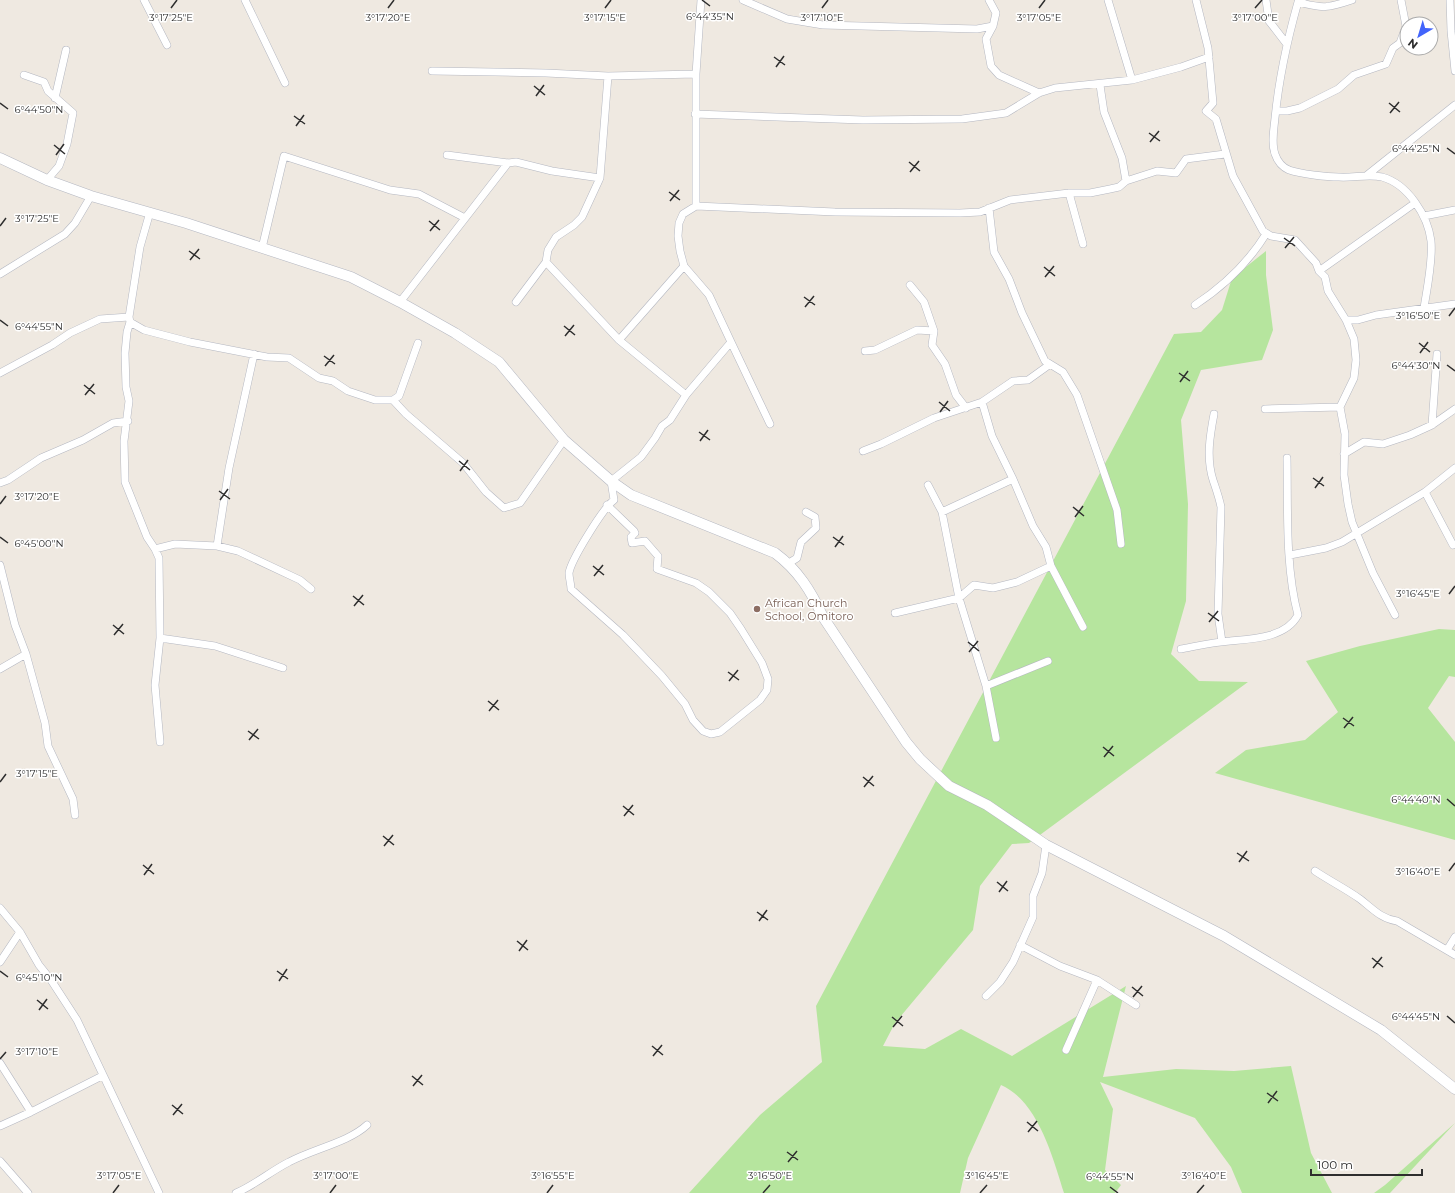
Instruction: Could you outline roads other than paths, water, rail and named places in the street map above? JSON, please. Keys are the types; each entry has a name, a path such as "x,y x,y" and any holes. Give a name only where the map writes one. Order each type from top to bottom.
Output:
{"main road":[{"path":"0,158 47,180 91,196 150,212 351,277 400,302 455,333 499,362 564,440 611,481 631,495 775,553 789,563 814,596 822,617 906,742 920,759 949,786 987,805 1046,845 1224,936 1381,1030 1455,1089"}],"street":[{"path":"144,0 167,45"},
{"path":"244,0 285,83"},
{"path":"696,206 695,114 701,0"},
{"path":"743,0 787,19 823,24 977,29 993,26"},
{"path":"989,0 996,13 993,26 986,39 991,66 999,75 1027,87 1038,94"},
{"path":"1108,0 1132,80"},
{"path":"1196,0 1209,57 1214,103 1206,111 1216,119 1225,154 1233,176 1259,226 1266,234 1295,240 1316,263 1319,271 1325,277 1328,291 1346,320 1353,336 1356,348 1354,378 1340,407 1345,434 1344,454 1348,504 1357,533 1373,573 1395,615"},
{"path":"1266,0 1269,21 1286,43"},
{"path":"1352,0 1329,7 1318,8 1300,1 1286,43 1278,87 1273,140 1274,154 1279,163 1288,170 1340,177 1382,177 1394,183 1409,194 1424,216 1431,242 1424,308"},
{"path":"1276,111 1287,112 1300,108 1338,89 1354,76 1386,64 1393,48 1400,43 1406,26 1401,0"},
{"path":"1450,0 1453,17 1455,71"},
{"path":"55,98 66,50"},
{"path":"695,114 864,120 962,119 1006,113 1038,94 1063,87 1100,85 1132,80 1181,67 1209,57"},
{"path":"432,71 546,73 608,76 696,74"},
{"path":"24,75 44,82 48,91 74,113 67,144 59,166 47,180"},
{"path":"516,302 546,262 548,250 556,237 574,225 582,217 600,178 608,76"},
{"path":"1100,85 1104,112 1122,158 1126,181"},
{"path":"1026,101 1027,87"},
{"path":"1366,176 1455,105"},
{"path":"770,424 709,295 684,266 678,236 678,223 683,214 696,206 919,214 980,212 1010,200 1069,193 1090,193 1115,188 1122,185 1126,181 1157,171 1176,173 1186,159 1225,154"},
{"path":"447,155 508,163 516,162 552,171 600,178"},
{"path":"262,248 284,156 390,190 419,194 466,218"},
{"path":"400,302 508,163"},
{"path":"1069,193 1083,244"},
{"path":"0,274 65,234 75,223 91,196"},
{"path":"1319,271 1415,203"},
{"path":"989,208 994,252 1009,279 1022,313 1045,361 1063,372 1077,395 1117,510 1121,544"},
{"path":"1424,216 1455,210"},
{"path":"150,212 140,247 127,332 125,352 126,387 129,401 128,421 124,441 125,482 147,537 159,558 160,638 155,685 160,742"},
{"path":"1195,305 1230,279 1257,249 1266,234"},
{"path":"546,262 619,340 686,395"},
{"path":"619,340 684,266"},
{"path":"910,285 924,302 934,330 932,345 945,364 956,395 966,408"},
{"path":"1346,320 1358,320 1376,315 1455,304"},
{"path":"0,373 52,345 70,333 100,318 130,320 144,330 190,342 254,354 289,358 319,378 333,381 348,391 374,400 394,400 399,396 418,343"},
{"path":"1353,336 1358,320"},
{"path":"127,332 144,330"},
{"path":"865,351 876,350 916,330 934,330"},
{"path":"607,505 634,531 635,533 631,538 632,543 645,541 658,556 657,569 696,583 709,592 730,613 762,663 768,679 767,690 760,700 748,712 720,732 711,734 703,731 693,720 685,704 662,676 623,635 571,589 569,573 598,518 607,505 614,500 611,481 641,457 662,426 670,420 686,395 732,342"},
{"path":"217,546 229,468 254,354"},
{"path":"1432,425 1436,354"},
{"path":"863,451 881,444 934,418 982,402 1013,381 1028,380 1050,365"},
{"path":"394,400 406,414 463,463 486,492 504,508 520,503 564,440"},
{"path":"982,402 992,436 1013,479 1033,526 1046,547 1051,566 1083,627"},
{"path":"1265,410 1340,407"},
{"path":"1344,454 1364,442 1383,444 1410,435 1432,425 1455,409"},
{"path":"1214,414 1210,434 1209,456 1213,479 1219,493 1221,507 1218,614 1222,642"},
{"path":"0,483 8,480 40,458 83,440 113,423 128,421"},
{"path":"1181,649 1222,642 1257,639 1289,625 1296,620 1298,615 1293,596 1290,556 1287,458"},
{"path":"1290,556 1326,548 1342,542 1425,492 1455,468"},
{"path":"942,512 1013,479"},
{"path":"928,485 942,512 959,598 986,686 996,738"},
{"path":"1425,492 1453,545"},
{"path":"789,563 797,558 801,542 816,528 815,517 806,512"},
{"path":"155,549 175,544 217,546 247,553 267,566 300,580 311,589"},
{"path":"0,565 1,576 15,626 26,654 45,723 48,746 73,799 75,815"},
{"path":"895,613 959,598 974,585 993,588 1017,582 1051,566"},
{"path":"160,638 215,646 283,668"},
{"path":"0,669 26,654"},
{"path":"986,686 1048,661"},
{"path":"986,996 1000,982 1013,962 1033,917 1032,896 1042,873 1046,845"},
{"path":"1315,872 1361,900 1370,908 1391,920 1397,921 1455,955"},
{"path":"0,908 20,932 39,965 51,980 77,1020 102,1076 159,1193"},
{"path":"0,962 20,932"},
{"path":"1447,950 1455,937"},
{"path":"1020,945 1060,966 1097,980 1136,1005"},
{"path":"1066,1050 1097,980"},
{"path":"0,1062 31,1112"},
{"path":"0,1126 102,1076"},
{"path":"236,1193 290,1161 358,1134 367,1125"},
{"path":"0,1161 28,1193"}],"place":[{"name":"African Church School, Omitoro","path":"757,609"}]}
